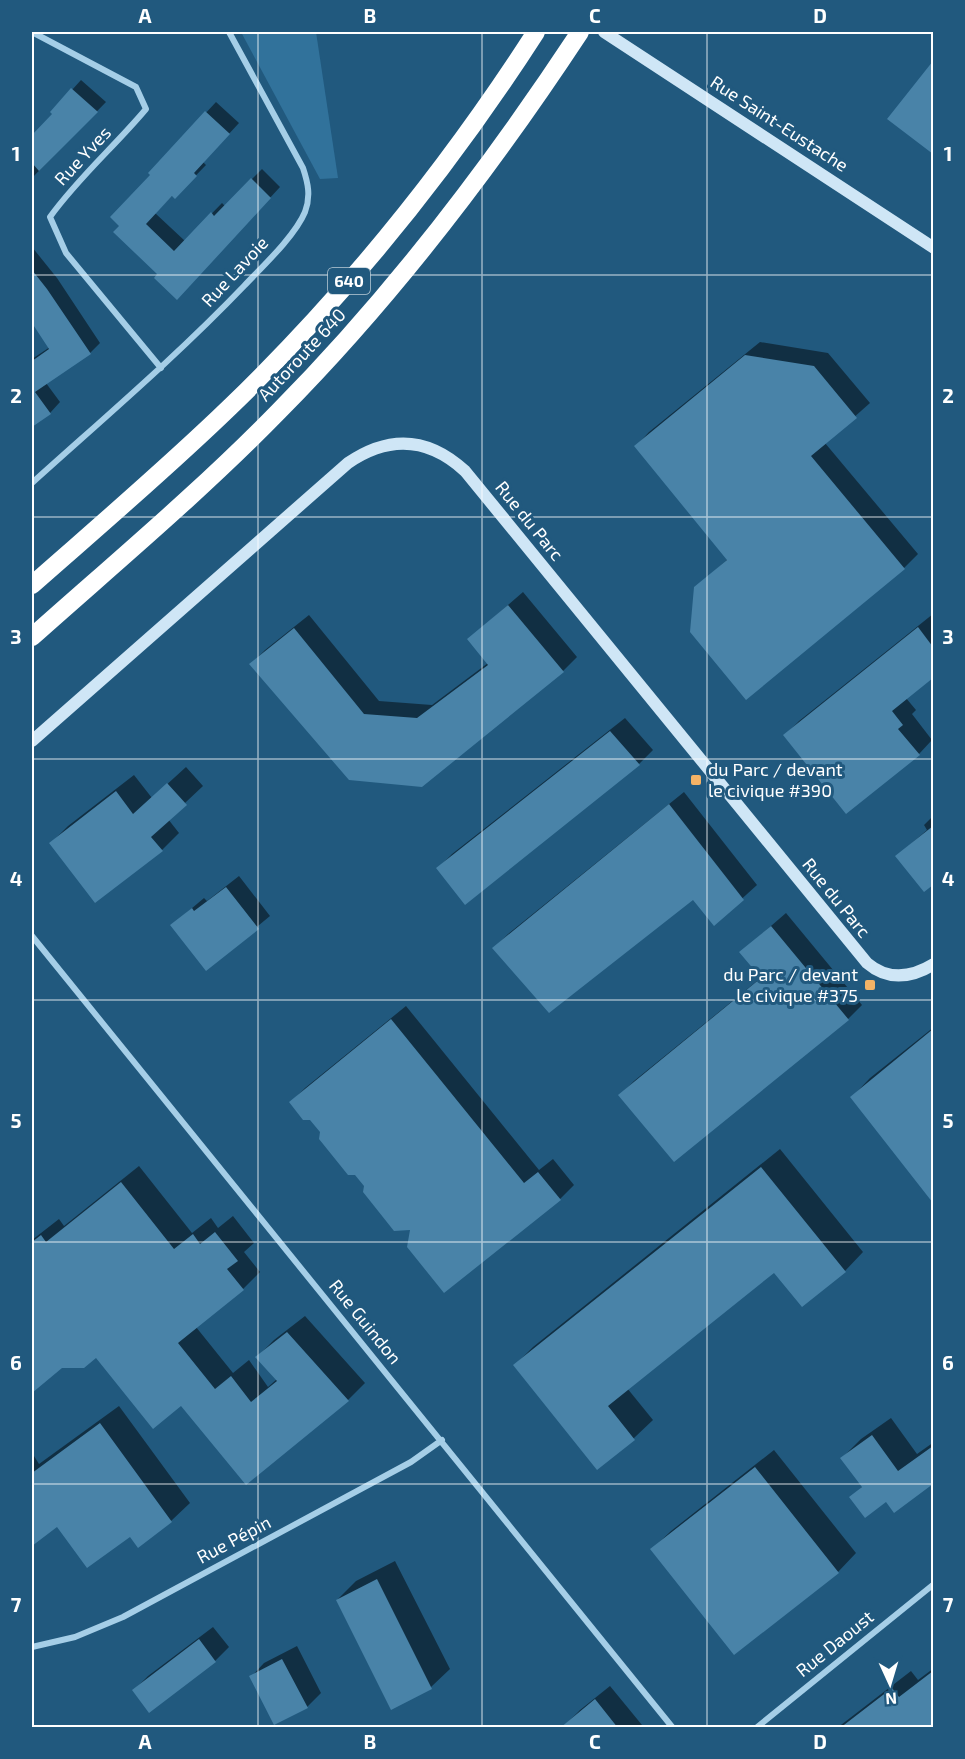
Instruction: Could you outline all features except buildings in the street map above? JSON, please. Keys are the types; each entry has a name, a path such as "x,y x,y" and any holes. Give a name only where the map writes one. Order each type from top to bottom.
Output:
{"highway":[{"name":"Autoroute 640","path":"32,585 194,441 267,370 323,309 380,244 438,170 535,32"},
{"name":"Autoroute 640","path":"32,637 220,469 281,410 344,342 456,208 513,131 580,32"}],"street":[{"name":"Rue Yves","path":"32,32 136,87 146,109 86,176 66,194 50,217 66,253 161,368"},
{"name":"Rue Lavoie","path":"32,483 209,322 256,274 298,224 308,202 309,192 303,168 229,32"},
{"name":"Rue Saint-Eustache","path":"604,32 933,248"},
{"name":"Rue du Parc","path":"32,741 348,463 361,454 383,446 410,443 423,446 444,454 465,471 867,963 880,973 900,976 920,972 933,964"},
{"name":"Rue Guindon","path":"32,936 674,1728"},
{"name":"Rue Pépin","path":"32,1647 75,1637 123,1617 411,1462 442,1440"},
{"name":"Rue Daoust","path":"756,1728 933,1584"}],"shaded area":[{"path":"241,32 316,32 338,178 320,179"}],"place":[{"name":"du Parc / devant le civique #390","path":"696,780"},
{"name":"du Parc / devant le civique #375","path":"870,985"}]}
